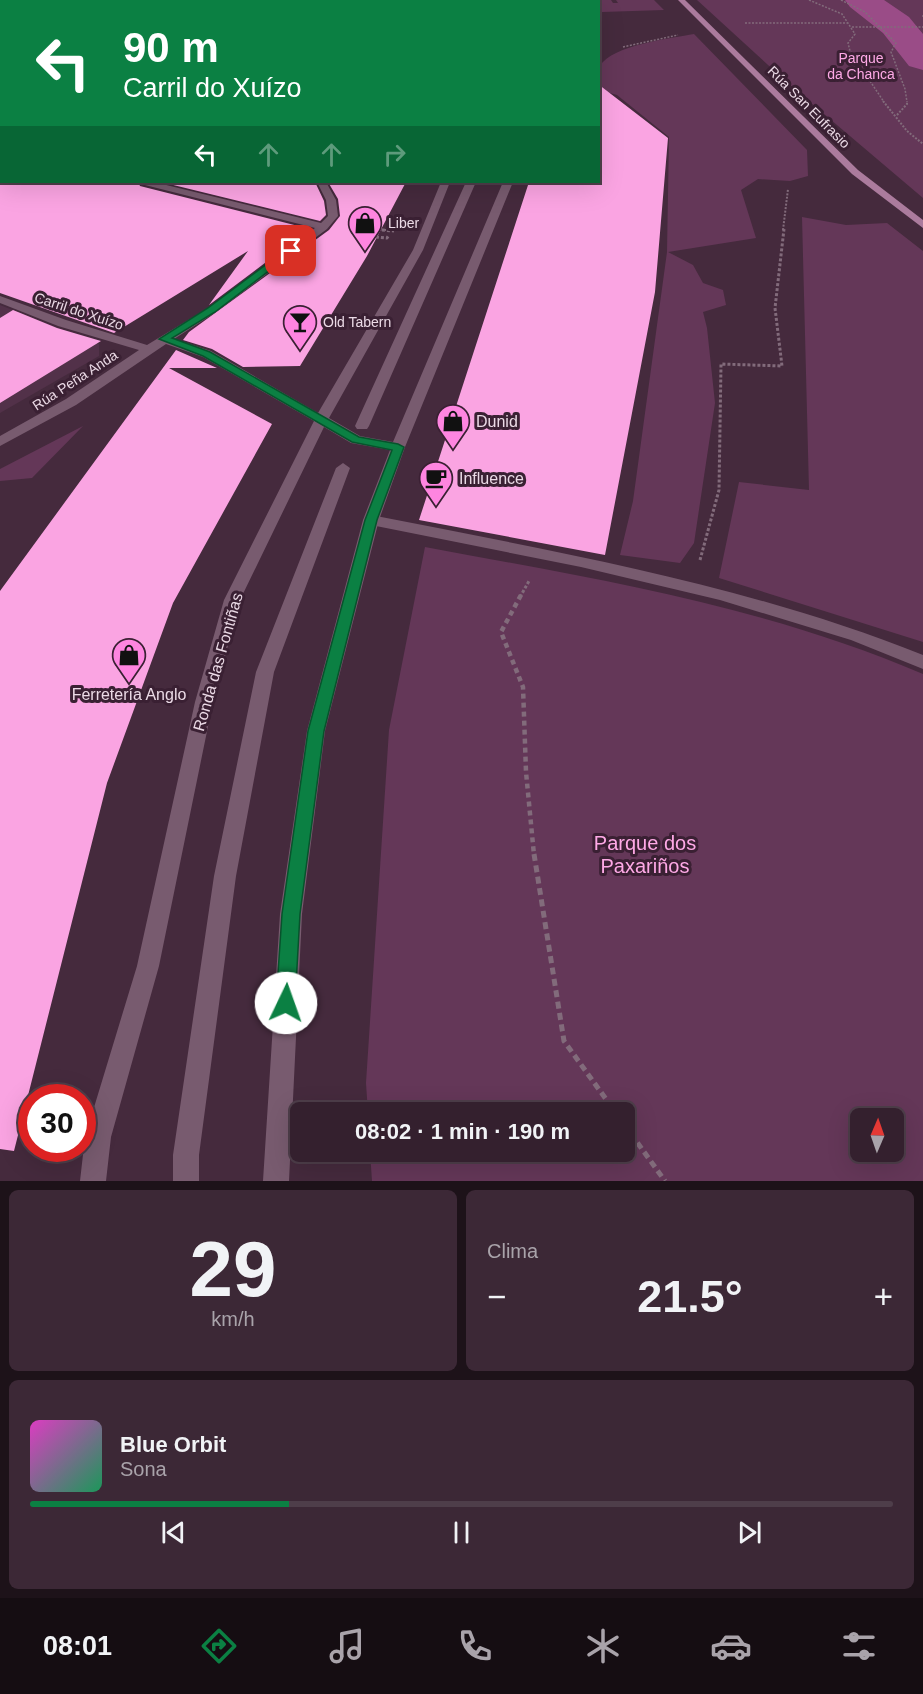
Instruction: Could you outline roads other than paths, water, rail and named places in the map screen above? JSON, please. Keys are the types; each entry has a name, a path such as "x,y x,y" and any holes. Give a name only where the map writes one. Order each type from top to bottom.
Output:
{"main road":[{"name":"Rúa San Eufrasio","path":"681,0 855,172 923,225"}],"street":[{"path":"148,183 323,226 333,216 331,200 322,183"},
{"name":"Ronda das Fontiñas","path":"93,1181 98,1137 148,966 204,702 232,600 321,420 418,250 447,183"},
{"path":"362,426 471,183"},
{"path":"276,1181 291,914 316,731 371,520 398,447 508,183"},
{"name":"Rúa Peña Anda","path":"0,442 71,402 164,339 212,310 323,226"},
{"name":"Carril do Xuízo","path":"0,299 62,323 149,349"},
{"path":"164,339 207,354 356,440 398,447"},
{"path":"186,1181 186,1155 225,876 265,672 343,468"},
{"path":"371,520 694,584 882,644 923,662"}],"waterway":[{"path":"862,0 896,25 923,58"}],"place":[{"name":"Liber","path":"365,252"},
{"name":"Old Tabern","path":"300,351"},
{"name":"Dunid","path":"453,450"},
{"name":"Influence","path":"436,507"},
{"name":"Ferretería Anglo","path":"129,684"}],"park label":[{"name":"Parque da Chanca","path":"861,66"},
{"name":"Parque dos Paxariños","path":"645,854"}]}
